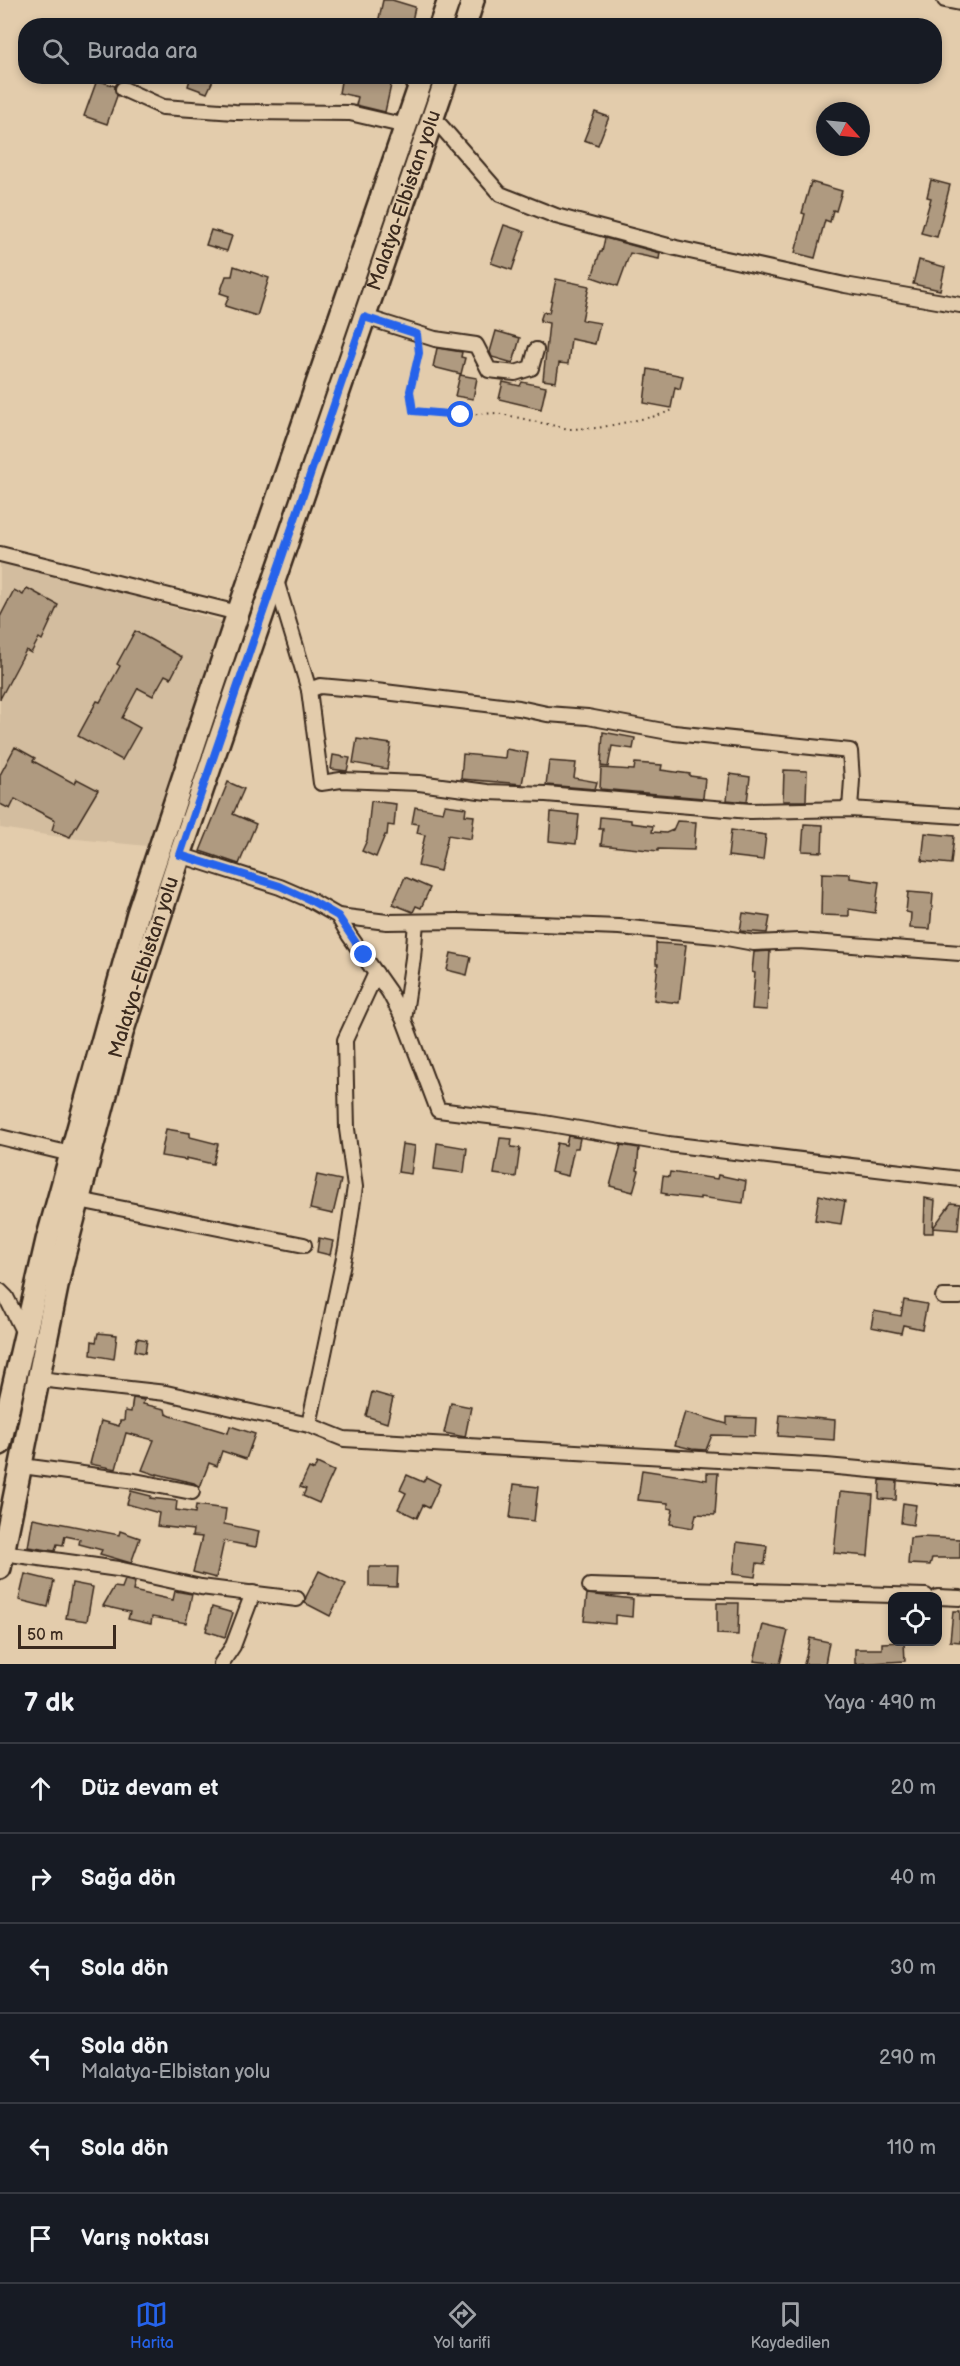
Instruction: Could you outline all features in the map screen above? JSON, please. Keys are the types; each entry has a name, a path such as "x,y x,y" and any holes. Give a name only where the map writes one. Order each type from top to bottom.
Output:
{"main road":[{"path":"443,18 449,0"},
{"path":"467,18 473,0"},
{"name":"Malatya-Elbistan yolu","path":"0,1444 47,1240 138,913 238,613 420,84"},
{"name":"Malatya-Elbistan yolu","path":"2,1561 61,1267 122,1033 180,855 444,84"}],"street":[{"path":"123,89 163,107 235,112 350,113 406,126"},
{"path":"433,117 500,194 556,216 687,251 845,285 960,305"},
{"path":"364,317 435,339 477,345 489,370 515,374 531,368 536,350"},
{"path":"0,554 238,613"},
{"path":"276,577 309,690 321,783 341,780 419,783 487,792 546,794 750,811 850,809 960,816"},
{"path":"309,690 320,686 376,691 519,708 547,714 588,717 674,733 850,751 852,780 850,809"},
{"path":"180,855 280,886 338,916 387,922 568,924 682,933 754,943 799,941 960,953"},
{"path":"338,916 404,1020 438,1110 538,1122 668,1144 960,1179"},
{"path":"404,1020 416,922"},
{"path":"309,1425 346,1248 355,1187 347,1129 345,1040 376,973"},
{"path":"0,1137 71,1154"},
{"path":"79,1200 304,1245"},
{"path":"0,1291 25,1335"},
{"path":"942,1297 960,1297"},
{"path":"39,1379 166,1393 309,1425 344,1439 826,1466 960,1478"},
{"path":"22,1466 135,1481 192,1492"},
{"path":"2,1561 118,1569 201,1587 297,1599"},
{"path":"590,1586 888,1595"},
{"path":"221,1664 233,1646 253,1593"},
{"path":"942,1597 960,1598"}],"path":[{"path":"417,334 419,353 410,391 413,411 461,415 497,413 569,429 598,428 656,416 673,410"}],"shaded area":[{"path":"0,562 44,571 221,621 226,633 147,846 0,828"}],"building":[{"path":"383,0 392,0 415,7 413,18 379,18"},
{"path":"96,84 115,86 117,96 107,124 84,116"},
{"path":"189,84 211,84 207,93 188,86"},
{"path":"341,84 391,84 385,112 356,105 358,97 339,93"},
{"path":"595,112 609,117 598,145 584,140"},
{"path":"931,180 950,185 937,237 921,233 931,198 927,197"},
{"path":"811,182 842,191 830,222 825,220 815,258 795,253 805,214 802,213"},
{"path":"504,225 525,232 512,270 491,263"},
{"path":"211,230 232,236 227,251 206,245"},
{"path":"605,238 660,253 659,259 630,253 618,286 592,277"},
{"path":"919,260 945,267 940,290 913,284"},
{"path":"234,266 269,278 257,316 225,306 229,296 220,293 226,276 232,276"},
{"path":"556,279 589,286 582,320 600,323 595,344 571,339 568,364 559,363 556,382 543,380 549,323 540,321 543,312 549,313"},
{"path":"496,331 520,338 513,363 492,357 490,352"},
{"path":"437,348 462,352 461,357 465,358 461,374 433,367"},
{"path":"648,369 683,376 680,389 675,387 671,408 644,403"},
{"path":"460,375 477,378 473,399 455,396"},
{"path":"503,382 520,386 522,382 546,387 541,409 499,399"},
{"path":"27,588 58,605 42,640 39,638 31,653 26,650 0,699 0,617 14,590 23,595"},
{"path":"135,631 182,657 171,678 165,675 153,696 138,688 122,718 140,728 122,760 78,736 120,666 117,664"},
{"path":"603,732 635,738 633,749 612,746 608,767 601,766"},
{"path":"357,739 391,744 387,769 353,763"},
{"path":"15,747 35,758 33,761 75,784 77,779 98,790 70,837 52,830 55,820 15,799 10,809 0,804 0,775"},
{"path":"506,749 528,753 522,784 461,779 463,754 505,758"},
{"path":"333,755 350,758 347,771 331,769"},
{"path":"549,761 576,763 574,778 597,782 595,789 546,785"},
{"path":"635,763 662,765 661,770 705,778 703,798 600,789 601,768 634,770"},
{"path":"784,770 807,771 806,801 783,801"},
{"path":"730,774 750,777 747,802 727,800"},
{"path":"228,782 244,789 233,814 256,824 239,864 200,851"},
{"path":"371,801 396,804 394,826 388,825 387,835 376,857 362,851 367,840"},
{"path":"445,805 466,808 465,815 474,816 471,839 448,835 440,871 418,866 425,835 417,833 419,824 412,823 415,807 443,812"},
{"path":"551,812 579,815 576,844 549,841"},
{"path":"600,817 631,820 631,823 653,826 652,832 666,833 673,830 677,821 696,822 694,850 658,849 658,851 601,845 603,829 599,829"},
{"path":"804,824 823,825 822,852 802,851"},
{"path":"731,830 766,835 763,860 728,856"},
{"path":"925,833 954,836 951,864 922,861"},
{"path":"822,873 850,874 850,878 879,882 875,913 849,909 849,916 821,915"},
{"path":"405,877 430,888 421,908 416,906 413,912 393,904"},
{"path":"908,892 933,894 930,929 910,928 911,913 906,912"},
{"path":"743,913 770,917 767,933 740,931"},
{"path":"656,943 686,945 679,1003 654,1000 658,964 656,964"},
{"path":"770,951 767,1010 752,1009 754,952"},
{"path":"451,953 471,957 467,975 447,970"},
{"path":"166,1129 190,1133 190,1137 218,1144 213,1164 186,1158 186,1160 161,1156"},
{"path":"568,1136 580,1138 578,1148 574,1148 568,1176 551,1172 557,1143 566,1145"},
{"path":"500,1138 512,1139 511,1147 520,1148 516,1177 494,1174"},
{"path":"437,1143 467,1148 464,1173 434,1169"},
{"path":"402,1144 415,1146 411,1174 398,1172"},
{"path":"621,1145 639,1148 637,1170 639,1171 633,1192 610,1186"},
{"path":"670,1172 717,1179 718,1175 746,1181 743,1203 661,1193 663,1176 669,1177"},
{"path":"317,1175 341,1180 333,1214 310,1209"},
{"path":"819,1195 845,1201 841,1224 815,1220"},
{"path":"925,1198 935,1200 933,1233 924,1233"},
{"path":"951,1203 960,1204 958,1230 933,1228"},
{"path":"319,1238 333,1241 330,1255 317,1252"},
{"path":"904,1300 927,1304 922,1329 903,1325 901,1333 871,1327 874,1311 901,1316"},
{"path":"98,1333 117,1335 114,1359 91,1355 92,1341 96,1342"},
{"path":"137,1338 147,1340 145,1353 135,1351"},
{"path":"372,1392 393,1398 387,1423 366,1416"},
{"path":"133,1398 144,1400 143,1404 165,1409 166,1414 171,1416 228,1433 230,1426 255,1434 246,1459 222,1451 217,1466 209,1463 200,1487 194,1483 142,1470 154,1440 126,1433 116,1469 90,1464 101,1421 119,1426 120,1421 124,1421 125,1411 131,1412"},
{"path":"451,1403 471,1407 465,1437 444,1433"},
{"path":"685,1412 727,1424 727,1417 756,1418 755,1436 712,1435 706,1450 675,1445"},
{"path":"780,1415 835,1420 834,1440 778,1436"},
{"path":"317,1463 334,1471 319,1503 303,1496 306,1489 300,1487 309,1468 314,1470"},
{"path":"642,1470 707,1480 707,1473 718,1473 715,1515 696,1514 693,1528 670,1524 673,1509 668,1508 668,1503 638,1500"},
{"path":"407,1475 423,1482 426,1477 440,1484 429,1508 423,1505 417,1518 398,1509 406,1493 400,1490"},
{"path":"880,1480 897,1481 896,1500 879,1499"},
{"path":"514,1484 538,1487 534,1521 510,1518"},
{"path":"131,1491 151,1496 150,1498 177,1501 176,1510 195,1513 196,1505 226,1509 224,1524 259,1531 256,1547 224,1541 216,1578 193,1572 202,1537 192,1536 193,1530 157,1526 159,1513 127,1504"},
{"path":"840,1492 873,1495 868,1556 834,1553"},
{"path":"903,1503 916,1505 913,1525 901,1523"},
{"path":"33,1518 119,1535 120,1531 140,1538 131,1563 100,1554 102,1550 79,1544 80,1539 65,1536 63,1545 57,1544 55,1551 28,1547"},
{"path":"910,1538 960,1539 960,1558 932,1558 930,1565 908,1564"},
{"path":"737,1542 767,1546 765,1564 757,1563 755,1577 733,1574"},
{"path":"369,1567 398,1567 397,1587 369,1586"},
{"path":"319,1571 346,1584 330,1616 305,1603"},
{"path":"25,1574 54,1581 48,1607 19,1600"},
{"path":"125,1580 135,1582 133,1591 173,1600 175,1591 192,1594 186,1623 152,1617 151,1624 128,1619 130,1612 103,1606 114,1587 122,1588"},
{"path":"72,1583 93,1587 87,1621 66,1618"},
{"path":"587,1594 633,1599 632,1617 615,1615 615,1624 584,1621"},
{"path":"717,1603 739,1603 738,1635 717,1634"},
{"path":"212,1607 233,1613 225,1637 206,1631"},
{"path":"953,1611 960,1611 960,1642 950,1641"},
{"path":"763,1625 788,1631 780,1664 754,1661"},
{"path":"810,1638 829,1642 825,1664 804,1664"},
{"path":"882,1643 888,1643 888,1646 904,1646 905,1661 855,1664 855,1649 882,1649"}],"route":[{"path":"364,955 348,935 338,916 310,900 280,886 180,855 364,317 417,334 419,353 410,391 413,411 461,415"}]}
